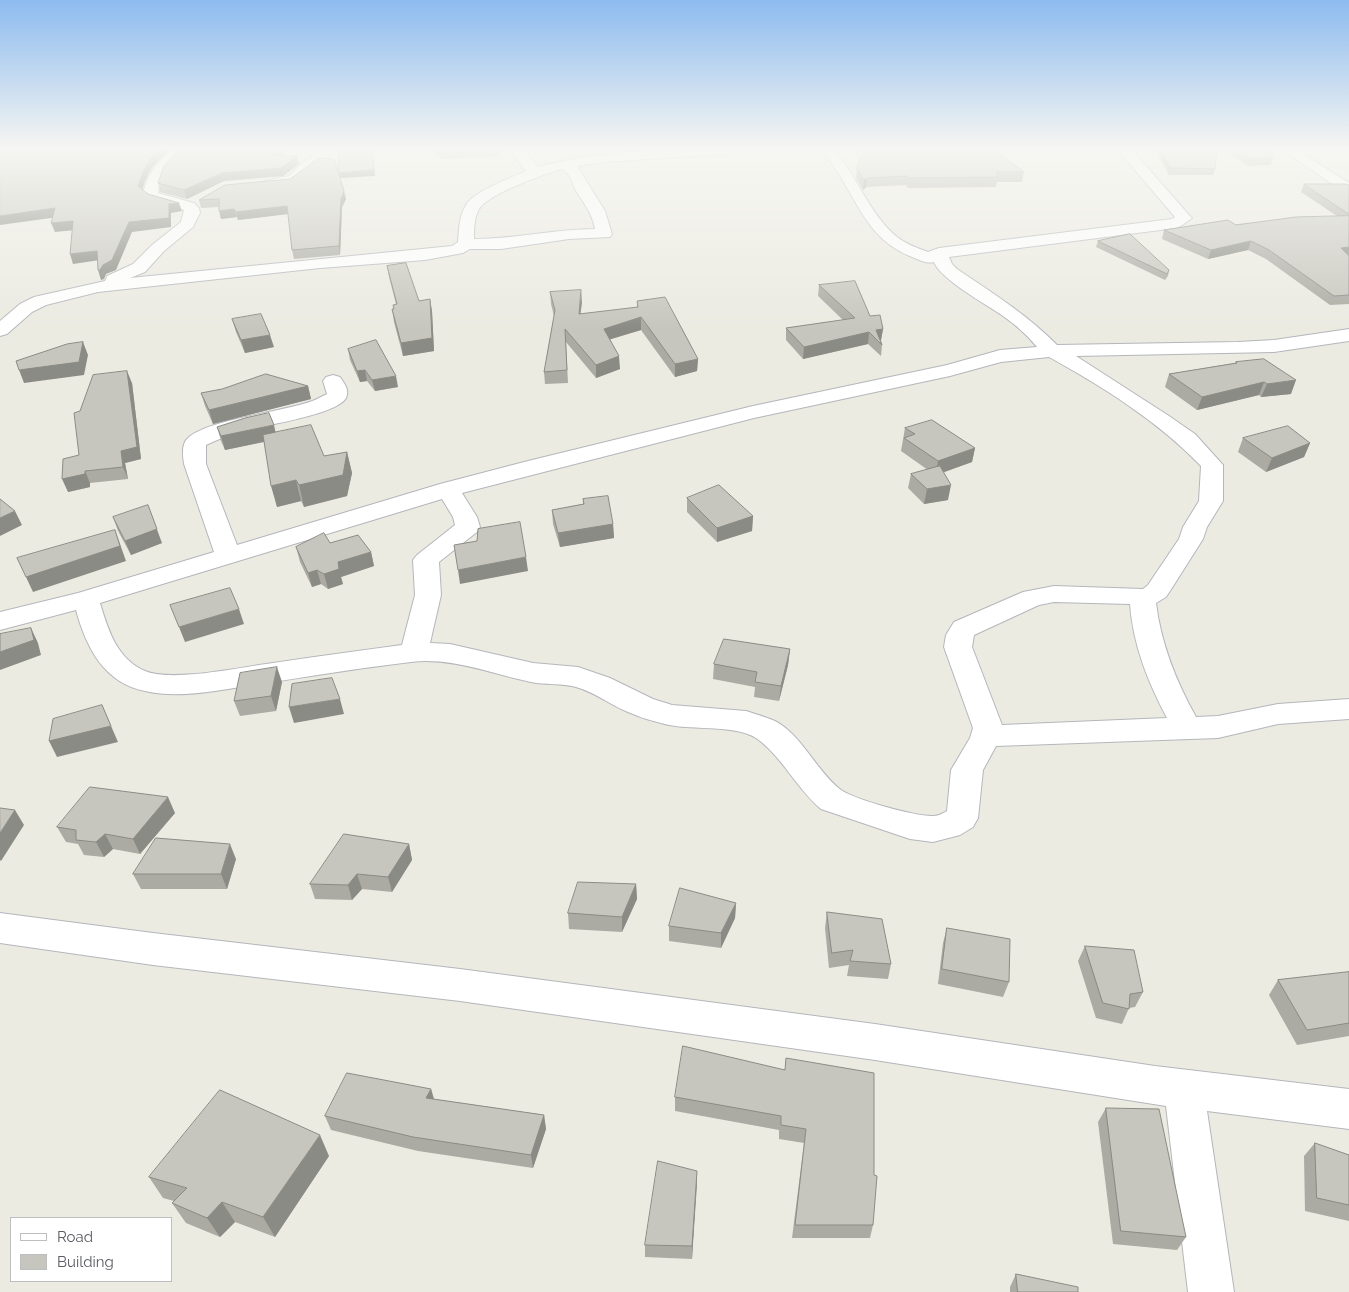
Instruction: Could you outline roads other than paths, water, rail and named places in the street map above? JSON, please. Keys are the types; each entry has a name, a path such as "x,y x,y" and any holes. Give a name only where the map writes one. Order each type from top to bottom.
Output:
{"street":[{"path":"98,287 132,272 144,264 158,248 188,224 192,209"},
{"path":"466,244 467,220 471,209"},
{"path":"0,330 26,308 40,301 98,287 320,263 426,255 457,250 466,244 500,244 569,234 604,234 597,209"},
{"path":"868,209 891,239 911,251 938,259 1176,224 1184,218 1176,209"},
{"path":"86,598 97,638 114,661 134,678 150,683 198,682 414,652 450,653 533,673 578,677 600,685 643,707 672,715 746,722 765,729 781,742 821,791 832,800 910,826 933,829 948,826 962,818 967,771 973,755 988,736 988,728 958,647 960,634 964,628 1032,598 1054,594 1076,593 1150,597 1157,591 1191,539 1195,527 1211,501 1213,476 1212,465 1187,440 1162,420 1083,368 1052,351 1030,328 995,301 958,278 938,259"},
{"path":"0,621 86,598 448,489 753,412 950,370 1000,356 1052,351 1274,346 1349,335"},
{"path":"228,555 195,464 194,450 196,442 220,432 314,408 330,402 337,396 337,389 333,382"},
{"path":"414,652 428,595 426,560 468,527 465,516 448,489"},
{"path":"1142,598 1147,640 1169,694 1187,728"},
{"path":"988,736 1218,727 1278,714 1349,709"},
{"path":"0,928 163,950 460,985 875,1042 1184,1088 1349,1109"},
{"path":"1184,1088 1211,1292"}]}
